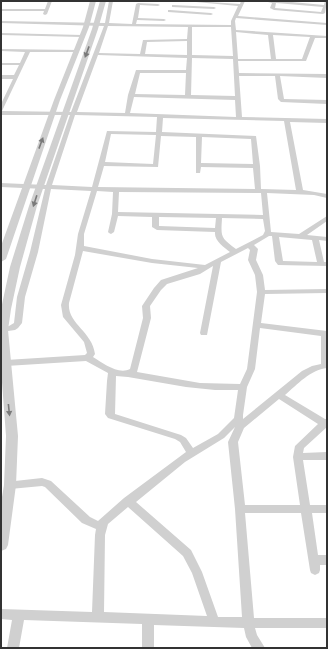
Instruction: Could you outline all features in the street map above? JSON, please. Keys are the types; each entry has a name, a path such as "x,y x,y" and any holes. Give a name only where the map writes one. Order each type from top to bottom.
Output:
{"street":[{"path":"36,35 50,1"},
{"path":"1,259 52,113 77,51 93,1"},
{"path":"1,545 10,485 12,436 3,330 14,267 45,186 103,1"},
{"path":"69,113 96,54 107,24 112,1"},
{"path":"161,26 176,1"},
{"path":"196,1 242,3 233,21 239,118"},
{"path":"266,1 274,1 326,4 323,13 320,13 274,9 272,8 274,1"},
{"path":"205,26 217,2"},
{"path":"134,25 138,4 159,3"},
{"path":"155,10 159,3"},
{"path":"173,6 214,8"},
{"path":"1,10 46,10"},
{"path":"170,11 211,14"},
{"path":"148,20 151,15"},
{"path":"235,17 327,24"},
{"path":"135,19 164,20"},
{"path":"1,22 205,26 327,37"},
{"path":"188,97 190,26"},
{"path":"270,33 274,60"},
{"path":"1,34 82,36"},
{"path":"96,54 304,60 313,36"},
{"path":"142,55 145,41 189,40"},
{"path":"1,50 77,51"},
{"path":"28,51 1,111 327,121"},
{"path":"1,64 22,64"},
{"path":"127,115 138,71 188,72"},
{"path":"236,74 327,76"},
{"path":"277,75 283,101 327,102"},
{"path":"1,77 16,77"},
{"path":"1,91 10,91"},
{"path":"131,95 238,98"},
{"path":"102,164 156,166 160,116"},
{"path":"287,120 300,192"},
{"path":"87,358 91,354 91,346 65,313 64,304 81,248 81,234 102,164 109,132 254,137 261,190 279,261 281,263 324,264 315,238"},
{"path":"198,172 199,135"},
{"path":"198,165 257,166"},
{"path":"1,185 116,190 261,190 314,193 327,196"},
{"path":"3,330 13,328 17,326 18,323 21,297 37,238 45,186"},
{"path":"314,193 327,189"},
{"path":"111,232 115,214 116,190"},
{"path":"115,214 267,217"},
{"path":"156,215 155,227 157,228 217,230"},
{"path":"219,216 217,230 218,236 220,240 235,252"},
{"path":"300,237 327,218"},
{"path":"130,374 136,367 147,318 146,306 164,282 190,274 271,234 327,239"},
{"path":"249,245 254,249 252,260 257,266 260,275 262,292 251,369 243,387 239,422 233,442 240,509 248,623 252,637 259,648"},
{"path":"81,248 152,261 205,267"},
{"path":"204,333 218,261"},
{"path":"262,292 326,294"},
{"path":"98,617 101,527 107,518 192,453 218,438 279,395 305,373 326,365 326,334 257,325"},
{"path":"6,363 87,358 113,372 216,387 243,387"},
{"path":"113,372 111,381 110,414 112,416 178,437 183,440 192,453"},
{"path":"279,395 326,423 300,446 298,457 315,565 327,560"},
{"path":"298,457 327,456"},
{"path":"10,485 42,482 48,484 86,520 101,527"},
{"path":"128,501 187,553 197,572 214,621"},
{"path":"240,509 327,509"},
{"path":"1,614 248,623 327,623"},
{"path":"13,648 19,614"},
{"path":"148,619 148,648"}]}
